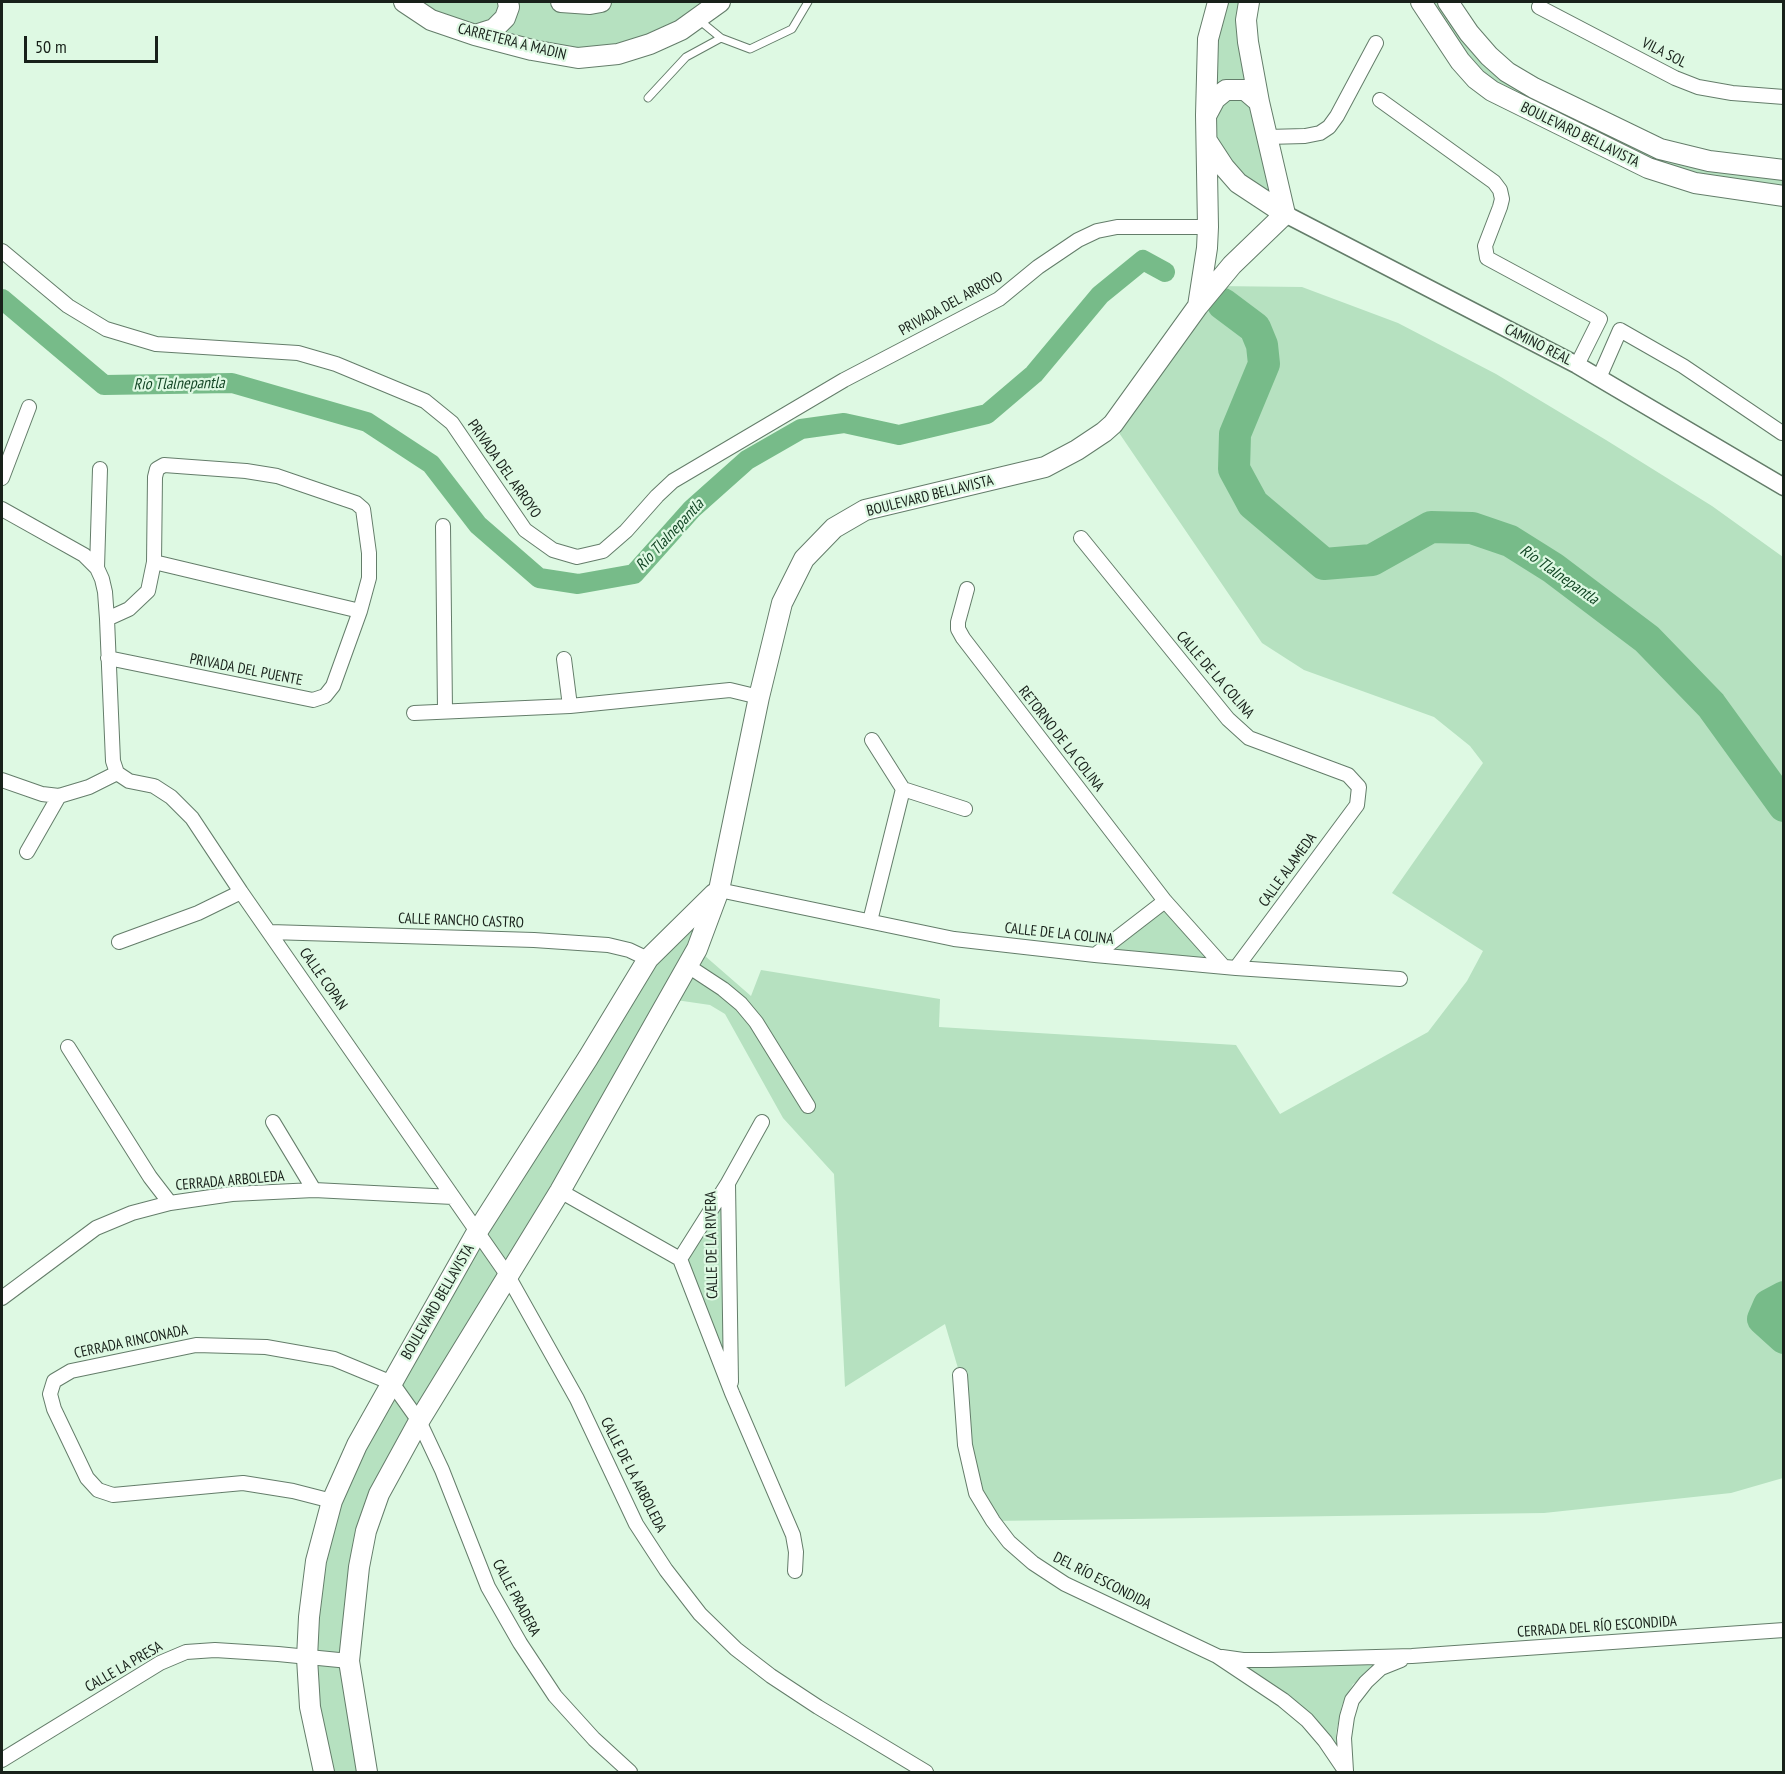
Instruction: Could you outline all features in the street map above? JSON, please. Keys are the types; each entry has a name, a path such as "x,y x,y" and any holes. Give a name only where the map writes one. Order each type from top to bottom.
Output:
{"main road":[{"name":"CARRETERA A MADIN","path":"404,2 431,20 475,35 532,50 578,58 618,54 650,44 681,30 720,2"},
{"path":"475,35 494,29 505,18 509,8 508,2"},
{"path":"561,2 590,4 601,2"},
{"name":"BOULEVARD BELLAVISTA","path":"1200,301 1208,227 1206,115 1208,39 1218,2"},
{"path":"1249,2 1246,21 1248,42 1259,102 1285,214"},
{"name":"BOULEVARD BELLAVISTA","path":"1421,2 1460,62 1476,80 1492,91 1648,168 1695,183 1784,196"},
{"name":"BOULEVARD BELLAVISTA","path":"1448,2 1469,33 1489,56 1508,72 1534,88 1660,149 1709,161 1784,170"},
{"path":"1206,115 1215,99 1226,90 1245,90 1259,102"},
{"path":"1207,140 1238,183 1285,214"},
{"name":"BOULEVARD BELLAVISTA","path":"367,1773 349,1661 358,1567 366,1531 379,1494 419,1421 560,1191 697,949 718,890 759,697 782,603 804,559 834,528 865,510 1045,467 1077,450 1113,424 1200,301 1232,265 1285,214"},
{"name":"BOULEVARD BELLAVISTA","path":"324,1773 310,1707 307,1658 316,1561 332,1501 357,1445 477,1232 582,1068 648,959 718,890"}],"street":[{"name":"VILA SOL","path":"1539,7 1687,83 1731,93 1784,97"},
{"path":"1267,136 1305,136 1320,133 1329,127 1337,117 1376,44"},
{"path":"1380,100 1494,182 1500,190 1502,199 1500,207 1485,246 1487,258 1683,366 1782,434"},
{"name":"CAMINO REAL","path":"1285,214 1577,365 1784,488"},
{"name":"PRIVADA DEL ARROYO","path":"2,251 68,306 106,328 156,344 298,352 336,364 425,400 452,423 525,530 553,550 578,557 603,551 626,531 657,496 673,482 844,380 999,298 1038,267 1078,240 1097,231 1117,227 1208,227"},
{"path":"1577,365 1599,319"},
{"path":"1599,378 1620,330"},
{"path":"2,478 29,407"},
{"name":"PRIVADA DEL PUENTE","path":"108,658 313,700 325,696 333,686 369,579 369,553 363,509 356,503 277,476 246,471 164,465 157,469 154,562"},
{"path":"2,780 42,794 59,796 89,787 117,773 113,761 105,592 97,568 100,469"},
{"path":"2,509 84,555 97,568"},
{"path":"444,526 446,711"},
{"name":"CALLE DE LA COLINA","path":"1081,538 1228,719 1249,738 1348,775 1359,787"},
{"path":"107,619 129,609 148,591 154,562 360,611"},
{"name":"RETORNO DE LA COLINA","path":"967,589 958,622 958,629 963,638 1164,901 1230,968"},
{"path":"564,659 570,706"},
{"path":"414,712 570,706 730,690 759,697"},
{"path":"872,740 903,789 965,809"},
{"name":"CALLE COPAN","path":"117,773 129,781 154,786 171,797 192,818 477,1232"},
{"name":"CALLE ALAMEDA","path":"1230,968 1357,805 1359,787"},
{"path":"870,921 903,789"},
{"path":"27,852 59,796"},
{"name":"CALLE DE LA COLINA","path":"718,890 954,939 1095,956 1230,968 1400,979"},
{"path":"119,942 198,913 241,892"},
{"path":"1095,956 1164,901"},
{"name":"CALLE RANCHO CASTRO","path":"270,932 534,939 608,945 629,950 648,959"},
{"path":"688,966 741,1004 756,1022 808,1106"},
{"path":"68,1047 150,1177 170,1203"},
{"path":"273,1122 314,1190"},
{"path":"728,1183 762,1122"},
{"name":"CALLE DE LA RIVERA","path":"728,1183 680,1259 732,1393 793,1535 796,1552 795,1571"},
{"name":"CALLE DE LA RIVERA","path":"728,1183 732,1393"},
{"name":"CERRADA ARBOLEDA","path":"2,1296 96,1228 132,1213 170,1203 232,1194 314,1190 453,1197"},
{"path":"560,1191 680,1259"},
{"name":"CALLE DE LA ARBOLEDA","path":"477,1232 508,1276 577,1400 636,1524 666,1570 700,1614 736,1649 771,1676 926,1773"},
{"name":"CERRADA RINCONADA","path":"332,1501 293,1491 243,1483 113,1496 98,1490 87,1478 54,1409 50,1394 54,1381 70,1371 196,1345 266,1347 334,1359 392,1383"},
{"name":"DEL RÍO ESCONDIDA","path":"960,1375 965,1445 976,1494 1008,1542 1033,1563 1065,1584 1217,1656"},
{"name":"CALLE PRADERA","path":"392,1383 419,1421 442,1470 488,1587 520,1643 555,1696 594,1739 630,1773"},
{"name":"CERRADA DEL RÍO ESCONDIDA","path":"1217,1656 1243,1660 1412,1656 1784,1630"},
{"name":"CALLE LA PRESA","path":"2,1760 160,1663 186,1652 215,1650 278,1653 349,1661"},
{"path":"1217,1656 1284,1700 1307,1720 1325,1741 1346,1773"},
{"name":"CERRADA DEL RÍO ESCONDIDA","path":"1346,1773 1344,1738 1352,1700 1381,1668 1412,1656"}],"lane":[{"path":"697,18 721,38 750,49 792,29 808,2"},
{"path":"648,98 686,57 721,38"}],"green space":[{"path":"404,2 720,2 618,54 532,50"},
{"path":"1218,2 1249,2 1285,214 1224,167 1206,115"},
{"path":"1421,2 1448,2 1478,46 1637,139 1783,170 1783,196 1695,183 1492,91"},
{"path":"1215,286 1302,287 1398,323 1496,374 1606,440 1712,506 1783,557 1783,1478 1731,1493 1544,1513 993,1521 976,1493 960,1375 945,1324 845,1387 834,1174 783,1118 725,1014 710,1005 669,999 379,1494 353,1620 367,1772 324,1772 310,1707 316,1561 392,1383 648,959 719,890 697,949 751,996 761,970 940,999 939,1027 1236,1045 1280,1114 1428,1032 1467,981 1483,951 1392,893 1483,763 1470,746 1434,717 1304,670 1262,643 1113,424"},
{"path":"1165,901 1224,967 1095,955"},
{"path":"728,1183 732,1393 680,1259"},
{"path":"1395,1659 1353,1684 1342,1705 1336,1733 1337,1755 1325,1746 1280,1700 1210,1661 1229,1664"}],"waterway":[{"name":"Río Tlalnepantla","path":"2,299 104,385 232,383 367,422 431,464 478,525 539,578 578,584 634,574 692,509 747,460 801,429 844,423 899,435 987,414 1034,374 1100,295 1143,260 1165,272"},
{"name":"Río Tlalnepantla","path":"1223,304 1255,328 1262,345 1264,364 1235,434 1234,469 1253,504 1324,564 1372,560 1431,527 1472,528 1510,541 1553,568 1647,639 1711,705 1784,806"},
{"name":"Río Tlalnepantla","path":"1784,1297 1769,1305 1763,1319 1784,1338"}]}
